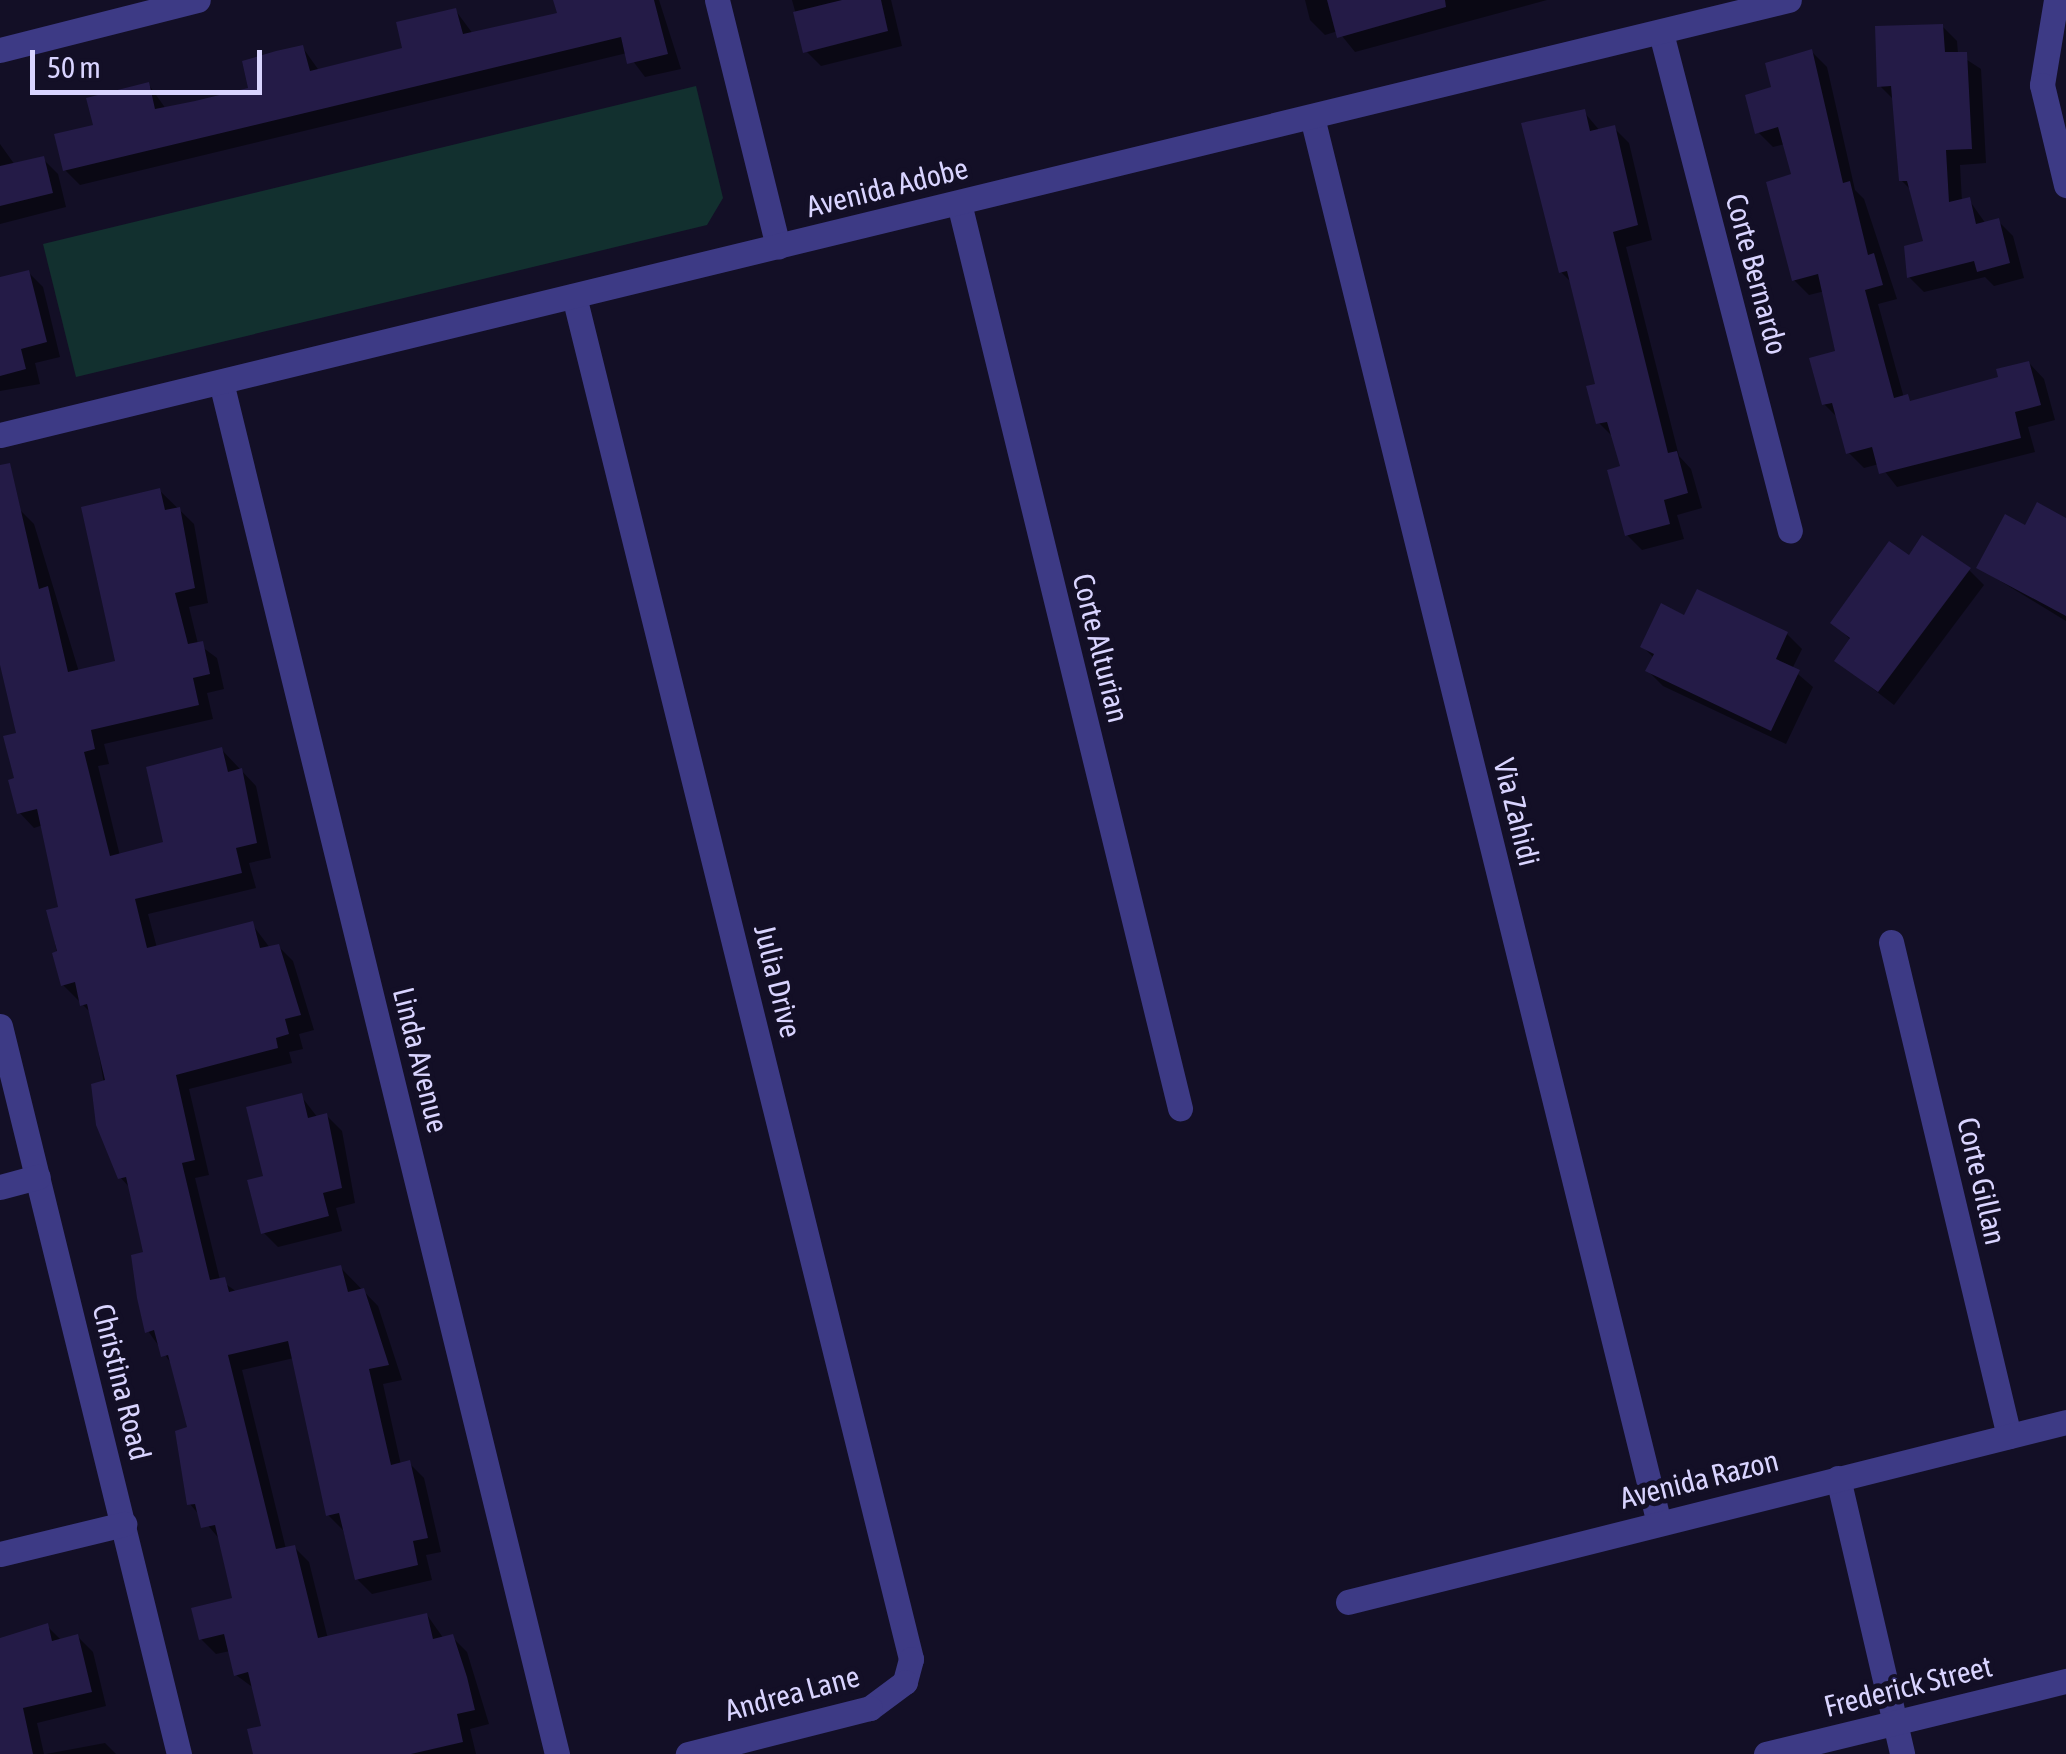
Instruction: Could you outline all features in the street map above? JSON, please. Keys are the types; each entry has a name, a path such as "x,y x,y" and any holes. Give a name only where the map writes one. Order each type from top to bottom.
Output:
{"street":[{"path":"0,50 198,0"},
{"path":"717,0 778,247"},
{"name":"Avenida Adobe","path":"0,435 1789,0"},
{"path":"2056,0 2042,85 2066,185"},
{"name":"Corte Bernardo","path":"1661,32 1790,531"},
{"name":"Via Zahidi","path":"1312,117 1659,1523"},
{"name":"Corte Alturian","path":"959,203 1180,1108"},
{"name":"Julia Drive","path":"574,296 906,1630 905,1682"},
{"name":"Linda Avenue","path":"221,382 558,1754"},
{"name":"Corte Gillan","path":"1891,942 2010,1436"},
{"name":"Christina Road","path":"0,1026 180,1754"},
{"path":"0,1187 38,1177"},
{"name":"Avenida Razon","path":"1348,1602 2066,1422"},
{"path":"1838,1478 1898,1721 1902,1754"},
{"path":"0,1554 124,1524"},
{"name":"Frederick Street","path":"1766,1754 2066,1680"},
{"name":"Andrea Lane","path":"688,1754 870,1708 905,1682"}],"green space":[{"path":"696,86 723,198 707,225 76,377 43,244"}],"building":[{"path":"553,0 654,0 668,54 627,64 621,37 63,171 54,134 93,125 86,98 149,82 155,109 195,101 248,88 242,61 276,51 303,45 310,71 402,48 396,22 456,8 463,34 557,13"},
{"path":"842,0 881,0 888,31 803,53 793,12"},
{"path":"1327,0 1445,0 1446,7 1337,38"},
{"path":"1943,24 1945,52 1967,52 1972,149 1946,150 1949,202 1970,197 1976,224 1999,218 2010,263 1977,272 1974,261 1907,278 1904,246 1923,241 1907,181 1899,181 1891,86 1877,87 1875,26"},
{"path":"1812,49 1843,183 1850,181 1868,255 1874,253 1883,285 1865,290 1894,398 1908,394 1910,401 1998,377 1996,369 2029,361 2041,405 2015,412 2021,438 1879,474 1872,447 1846,454 1832,403 1822,405 1809,358 1835,351 1818,274 1792,281 1766,182 1791,174 1778,127 1755,134 1745,95 1771,87 1765,63"},
{"path":"1585,109 1590,131 1615,125 1638,225 1613,232 1668,453 1677,451 1688,493 1664,500 1670,524 1625,536 1607,470 1620,466 1607,422 1596,424 1586,386 1595,384 1567,271 1559,273 1521,123"},
{"path":"44,156 53,193 0,206 0,166"},
{"path":"29,270 47,342 21,349 26,369 0,376 0,277"},
{"path":"10,463 39,589 48,586 68,672 115,661 81,507 160,488 165,510 180,507 195,588 175,593 188,644 203,641 210,674 193,678 199,705 91,730 95,749 84,752 110,856 163,842 146,767 222,747 228,772 242,768 257,843 236,848 242,873 135,899 147,948 253,921 260,948 279,944 301,1015 285,1019 289,1034 276,1038 278,1048 176,1075 195,1160 182,1163 210,1280 225,1277 229,1292 341,1265 348,1292 364,1288 389,1365 369,1369 391,1465 410,1460 428,1538 413,1541 418,1565 355,1580 339,1513 326,1516 288,1341 228,1355 276,1549 295,1545 318,1638 427,1613 433,1639 453,1634 467,1677 475,1710 457,1714 463,1742 411,1754 253,1754 247,1729 261,1726 248,1672 234,1676 224,1634 199,1640 191,1608 232,1598 215,1525 201,1528 195,1504 187,1505 175,1431 187,1427 168,1355 161,1357 154,1330 145,1333 131,1255 143,1252 126,1177 118,1179 96,1125 91,1084 105,1080 87,1004 80,1006 75,982 61,986 52,953 57,951 46,910 58,907 37,809 17,814 8,780 14,778 3,736 16,733 0,665 0,465"},
{"path":"2037,502 2066,518 2066,616 1976,568 2005,514 2025,525"},
{"path":"1922,535 1971,568 1878,692 1834,661 1850,638 1830,623 1889,541 1909,555"},
{"path":"1697,589 1788,632 1776,659 1800,670 1771,731 1645,671 1654,654 1640,647 1661,603 1684,615"},
{"path":"302,1093 308,1118 327,1113 342,1188 323,1193 329,1216 261,1234 247,1180 263,1176 246,1107"},
{"path":"48,1623 52,1641 78,1634 92,1692 23,1708 33,1754 0,1754 0,1638"}]}
